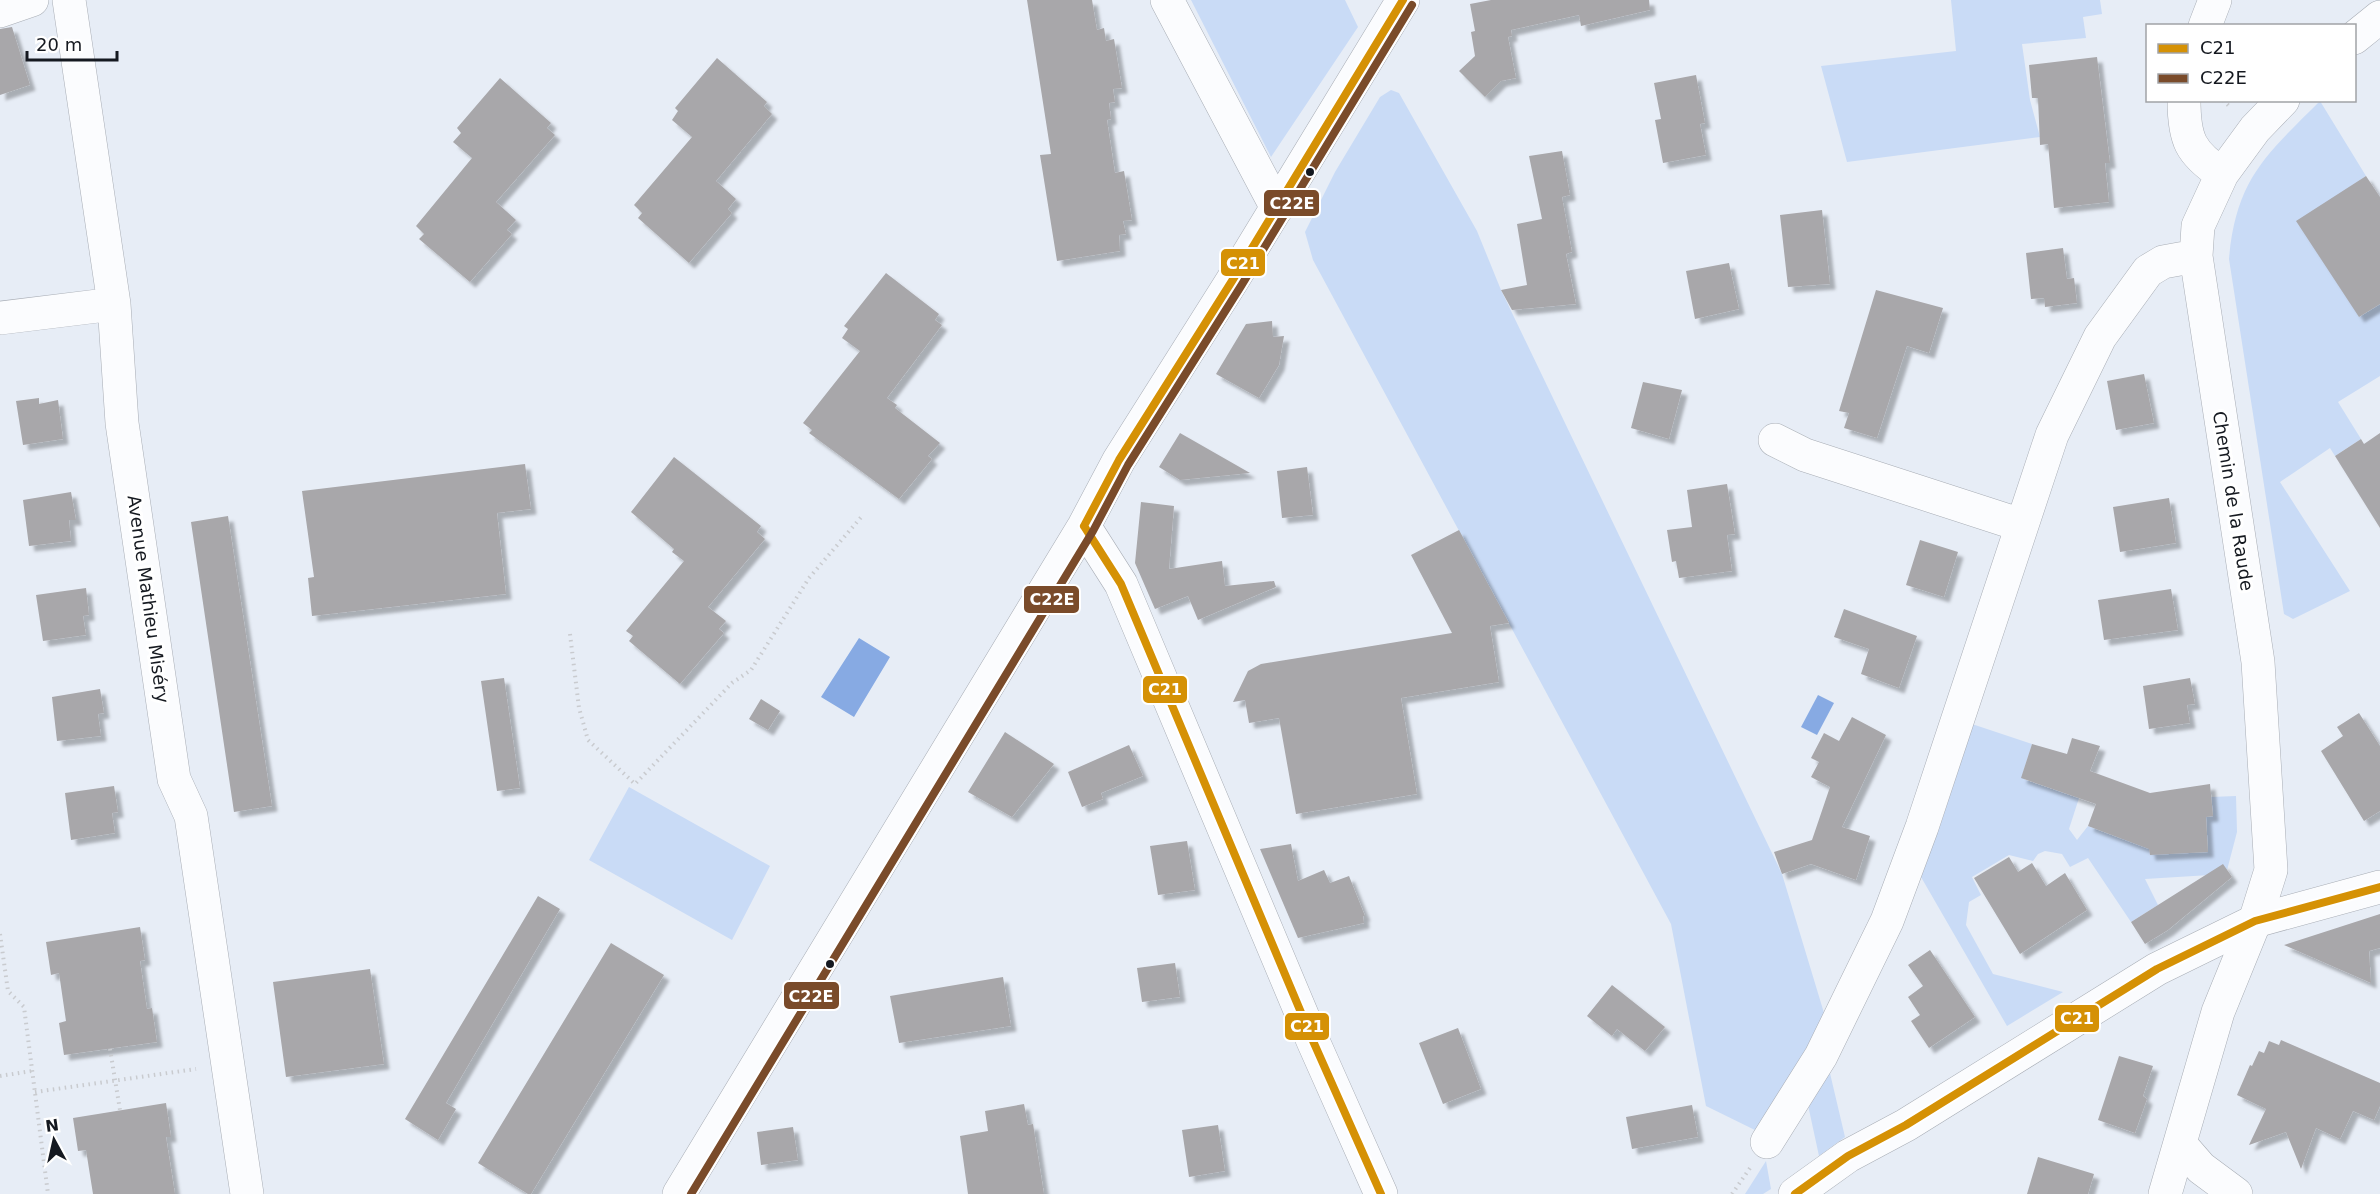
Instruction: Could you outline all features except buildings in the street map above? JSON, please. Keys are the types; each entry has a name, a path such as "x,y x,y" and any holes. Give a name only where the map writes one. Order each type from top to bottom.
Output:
{"street":[{"path":"0,11 32,0"},
{"name":"Avenue Mathieu Miséry","path":"69,0 114,304 122,423 174,779 191,816 226,1066 247,1194"},
{"path":"1167,0 1277,208"},
{"path":"679,1194 1084,526 1119,460 1277,208 1403,0"},
{"path":"2206,24 2215,0"},
{"path":"2356,37 2380,17"},
{"path":"2184,102 2187,139 2198,157 2222,174"},
{"name":"Chemin de la Raude","path":"2165,1194 2218,1012 2255,921 2271,870 2258,662 2196,256 2198,226 2222,174 2255,129 2281,102"},
{"path":"1767,1142 1821,1056 1887,921 1922,827 2052,435 2100,337 2148,271 2163,262 2196,256"},
{"path":"0,318 114,304"},
{"path":"1775,441 1805,455 2021,525"},
{"path":"1084,526 1121,584 1313,1041 1381,1194"},
{"path":"1795,1194 1848,1156 1905,1125 2157,969 2255,921 2380,887"},
{"path":"1831,1194 1858,1172 1905,1125"},
{"path":"2181,1145 2201,1168 2236,1194"}],"path":[{"path":"570,634 579,708 588,740 635,784 732,683 751,670 809,578 863,515"},
{"path":"0,934 9,991 24,1007 48,1194"},
{"path":"110,1049 120,1110"},
{"path":"35,1092 226,1066"},
{"path":"0,1076 32,1071"}],"shaded area":[{"path":"1191,0 1345,0 1358,27 1271,157"},
{"path":"1951,0 2100,0 2102,14 2083,17 2086,38 2022,44 2030,100 2040,137 1847,162 1821,66 1956,51"},
{"path":"1391,90 1399,93 1477,231 1501,290 1782,874 1824,1013 1801,1067 1761,1133 1706,1106 1671,924 1313,260 1305,232 1335,172 1380,97"},
{"path":"2321,102 2366,176 2341,193 2359,317 2380,304 2380,376 2338,402 2361,439 2335,456 2330,448 2280,482 2350,591 2293,619 2284,614 2229,259 2233,231 2247,188 2257,170 2284,137"},
{"path":"1969,723 2032,744 2022,776 2026,780 2079,798 2069,829 2077,840 2088,826 2120,838 2149,830 2150,854 2208,852 2206,817 2213,816 2211,797 2236,796 2237,832 2226,874 2145,879 2158,905 2131,922 2088,858 2070,867 2062,854 2045,851 2038,854 2033,861 2009,855 1972,877 1981,895 1969,902 1966,925 1993,974 2063,992 2007,1026 1921,877"},
{"path":"629,787 770,866 732,940 589,860"},
{"path":"1829,1069 1845,1137 1819,1156 1808,1105"},
{"path":"1766,1161 1771,1189 1763,1194 1745,1194"}],"water":[{"path":"859,638 890,657 854,717 821,697"},
{"path":"1818,695 1834,703 1817,735 1801,727"}],"transit line":[{"name":"C21","path":"1084,526 1119,460 1232,281 1403,0"},
{"name":"C22E","path":"691,1194 1093,531 1128,465 1241,286 1412,5"},
{"name":"C21","path":"1084,526 1121,584 1313,1041 1381,1194"},
{"name":"C21","path":"1795,1194 1848,1156 1906,1125 2157,969 2255,921 2380,887"}]}
